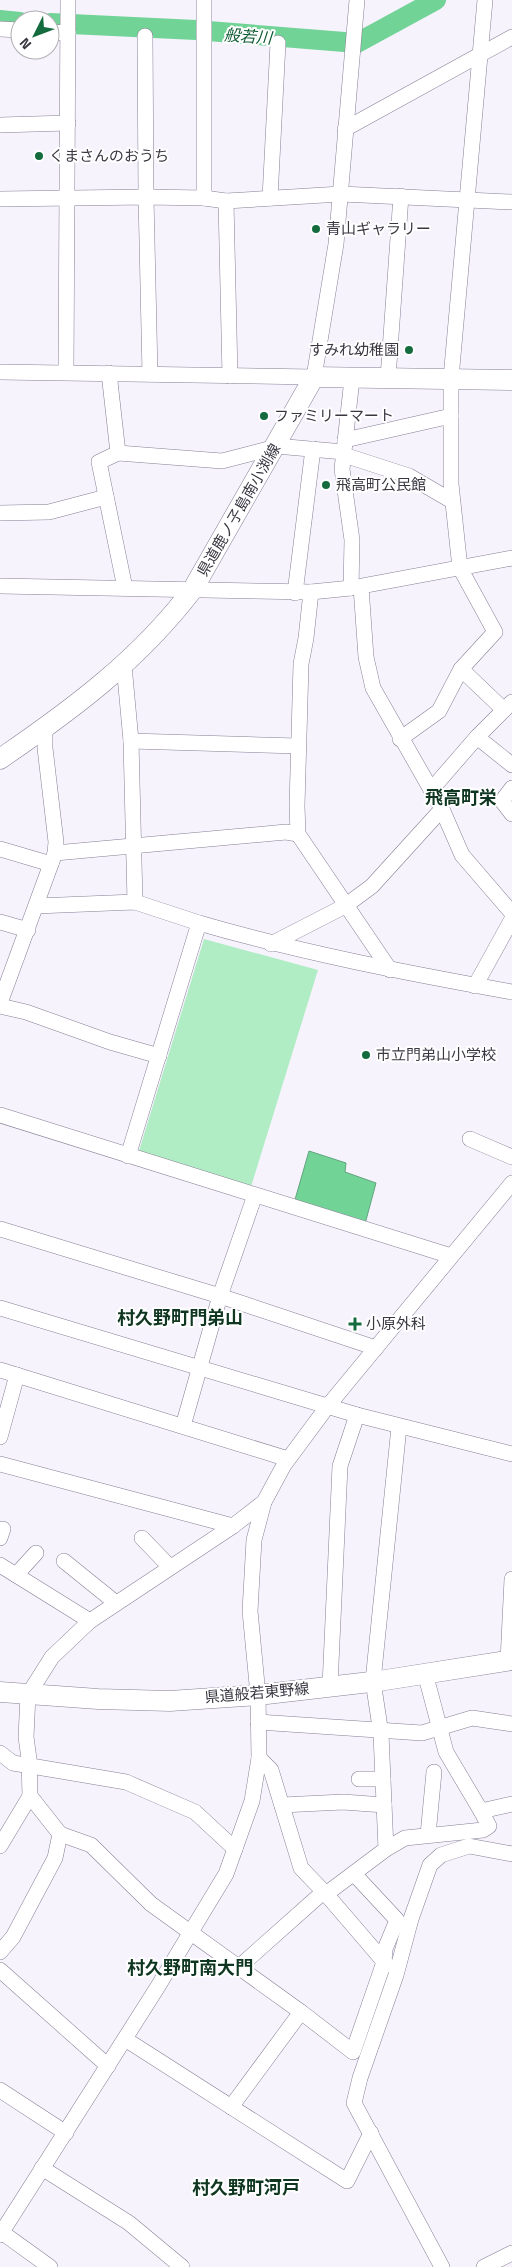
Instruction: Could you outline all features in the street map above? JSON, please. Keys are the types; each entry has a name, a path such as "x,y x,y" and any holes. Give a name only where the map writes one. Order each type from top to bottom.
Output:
{"main road":[{"path":"314,378 512,380"},
{"name":"県道鹿ノ子島南小渕線","path":"0,759 90,695 124,666 174,614 193,589 314,378"},
{"name":"県道般若東野線","path":"0,1692 28,1695 170,1701 258,1695 425,1674 510,1660"}],"street":[{"path":"66,372 68,0"},
{"path":"204,0 204,198"},
{"path":"0,372 314,378 336,244 357,0"},
{"path":"400,739 439,711 461,669 495,632 460,568 452,502 451,378 485,0"},
{"path":"60,33 68,33"},
{"path":"145,36 150,374"},
{"path":"345,129 512,37"},
{"path":"270,198 278,43"},
{"path":"0,125 68,123"},
{"path":"0,199 146,197 204,198 226,201 340,194 512,202"},
{"path":"388,378 401,196"},
{"path":"226,201 230,376"},
{"path":"109,373 118,453"},
{"path":"352,378 342,470 352,540 356,588 366,657 373,688 400,739 442,809 462,855 511,911 475,986"},
{"path":"125,588 99,462 118,453 222,461 276,447 344,449 451,416"},
{"path":"294,593 313,449"},
{"path":"344,449 409,476 452,502"},
{"path":"0,513 49,512 106,497"},
{"path":"0,586 193,589 294,593 356,588 512,558"},
{"path":"311,592 301,664 296,806 298,834 390,970"},
{"path":"124,666 131,741 135,902"},
{"path":"431,790 477,737 508,706 461,669"},
{"path":"45,728 45,748 56,842 53,859 0,1005 26,1012 110,1042 159,1056"},
{"path":"477,737 512,765"},
{"path":"131,741 298,746"},
{"path":"512,788 502,801 512,814"},
{"path":"271,944 345,906 372,886 442,809"},
{"path":"0,849 53,859 134,847 286,832 298,834"},
{"path":"36,906 135,902 271,944 390,970 512,992"},
{"path":"0,922 28,930"},
{"path":"128,1156 199,923"},
{"path":"0,1115 451,1256"},
{"path":"470,1138 512,1157"},
{"path":"50,2267 0,2233 125,2039 226,1874 252,1802 259,1758 258,1695 250,1611 254,1540 264,1502 288,1459 327,1407 512,1183"},
{"path":"183,1426 220,1296 255,1195"},
{"path":"0,1229 220,1296 376,1348"},
{"path":"0,1308 327,1407 398,1427 512,1454"},
{"path":"0,1370 288,1459"},
{"path":"0,1437 17,1375"},
{"path":"330,1686 340,1466 357,1415"},
{"path":"386,1850 381,1731 373,1681 398,1427"},
{"path":"0,1464 234,1526"},
{"path":"0,1846 30,1796 30,1766 26,1736 28,1695 52,1657 90,1621 234,1526 264,1502"},
{"path":"142,1538 170,1567"},
{"path":"16,1575 36,1553"},
{"path":"64,1561 116,1603"},
{"path":"0,1565 90,1621"},
{"path":"510,1660 512,1578"},
{"path":"239,1967 324,1894 405,1838 483,1830 489,1826 446,1752 425,1674"},
{"path":"258,1722 422,1733 472,1718 512,1724"},
{"path":"0,1753 13,1763 126,1782 195,1812 235,1849"},
{"path":"259,1758 271,1770 301,1868 396,1975"},
{"path":"428,1835 434,1772"},
{"path":"358,1779 383,1779"},
{"path":"30,1796 60,1834 91,1845 151,1904 301,2012 353,2052 384,1962 385,1949 397,1920 356,1876"},
{"path":"282,1805 343,1802 384,1805"},
{"path":"481,1811 512,1804"},
{"path":"0,1952 13,1937 55,1858 60,1834"},
{"path":"442,2267 354,2103 360,2078 396,1975 411,1919 430,1865 441,1855 469,1846 512,1854"},
{"path":"0,1970 108,2066"},
{"path":"232,2107 301,2012"},
{"path":"125,2039 347,2182 371,2133"},
{"path":"0,2090 66,2132"},
{"path":"42,2168 129,2223 182,2267"},
{"path":"484,2267 512,2253"}],"shaded area":[{"path":"204,939 318,970 250,1190 138,1154"},
{"path":"309,1151 346,1163 345,1172 376,1183 365,1224 294,1203"}],"waterway":[{"name":"般若川","path":"60,23 196,30 357,43 436,0"},
{"name":"般若川","path":"0,20 10,21"}],"place":[{"name":"くまさんのおうち","path":"39,156"},
{"name":"青山ギャラリー","path":"316,229"},
{"name":"すみれ幼稚園","path":"409,350"},
{"name":"ファミリーマート","path":"264,416"},
{"name":"飛高町公民館","path":"326,485"},
{"name":"市立門弟山小学校","path":"366,1055"},
{"name":"小原外科","path":"355,1324"}],"district":[{"name":"飛高町栄","path":"461,798"},
{"name":"村久野町門弟山","path":"180,1318"},
{"name":"村久野町南大門","path":"190,1968"},
{"name":"村久野町河戸","path":"246,2188"}]}
